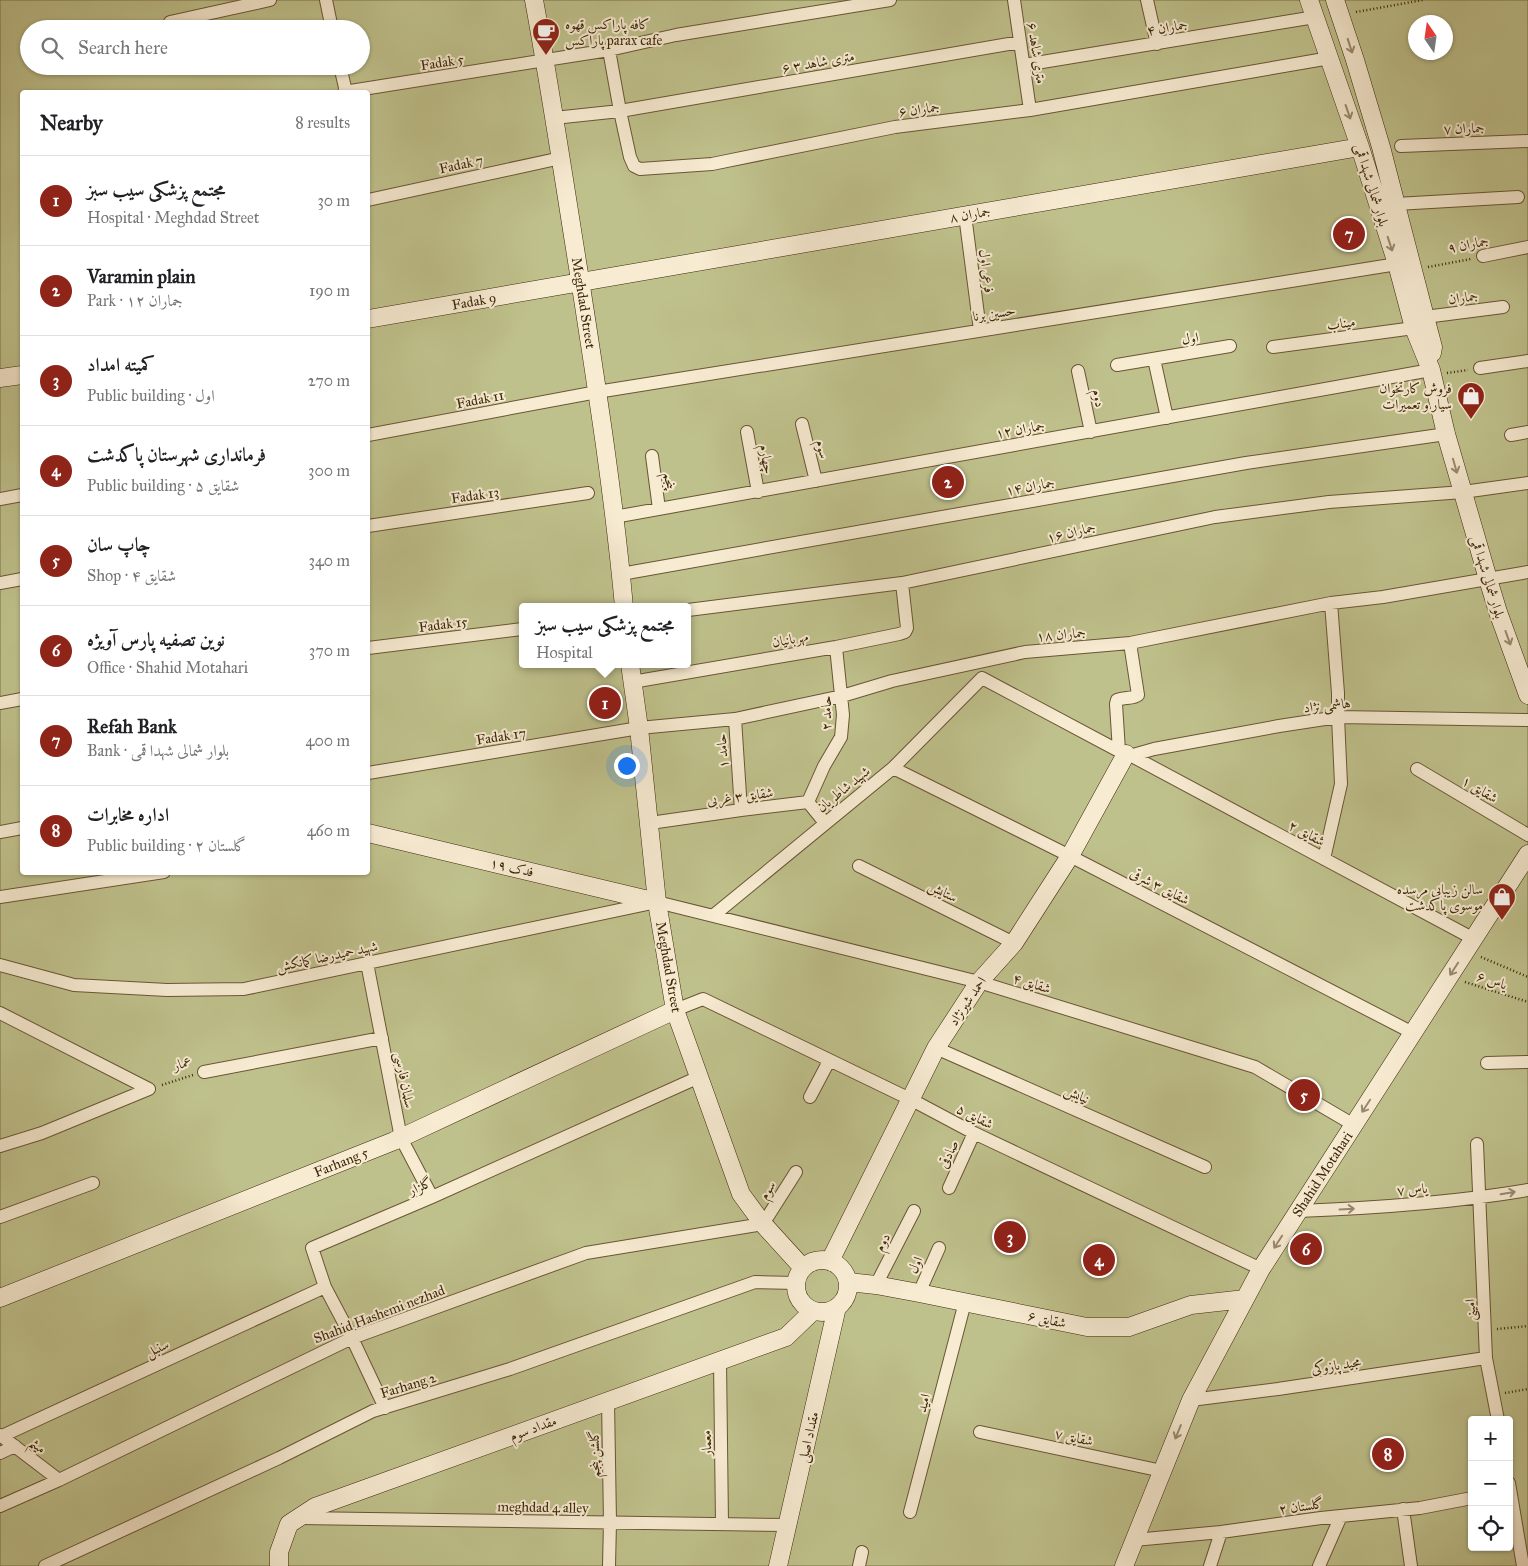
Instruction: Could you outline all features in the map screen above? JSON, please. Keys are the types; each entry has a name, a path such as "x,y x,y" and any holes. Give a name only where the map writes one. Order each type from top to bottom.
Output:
{"main road":[{"name":"Meghdad Street","path":"534,0 561,158 597,392 624,603"},
{"name":"بلوار شمالی شهدا قمی","path":"1309,0 1360,147 1405,267 1420,322 1437,372 1446,434 1498,612 1528,695"},
{"name":"بلوار شمالی شهدا قمی","path":"1338,8 1396,204 1405,267"},
{"name":"جماران ۸","path":"580,282 1360,147"},
{"name":"Fadak 9","path":"370,319 580,282"},
{"path":"0,378 20,375"},
{"name":"Meghdad Street","path":"631,673 650,823 657,902 675,1010 740,1194 799,1276"},
{"name":"احمد شیرنژاد","path":"830,1261 912,1100 936,1048 978,982 1014,943 1070,856 1126,753"},
{"name":"فدک ۱۹","path":"370,834 657,902"},
{"name":"Shahid Motahari","path":"1124,1566 1190,1400 1261,1269 1528,854"},
{"name":"Farhang 5","path":"0,1298 401,1138 675,1010"},
{"path":"820,1260 830,1261 845,1273 848,1282 848,1292 844,1300 830,1311 813,1311 806,1307 796,1292 799,1276 811,1262 820,1260"},
{"name":"شقایق ۶","path":"848,1282 919,1293 1087,1327 1129,1326 1190,1305 1245,1299"},
{"name":"مقداد اصلی","path":"778,1566 837,1307"},
{"name":"مقداد سوم","path":"280,1566 279,1552 289,1524 315,1507 786,1337 813,1311"}],"street":[{"path":"179,20 270,0"},
{"path":"326,0 330,20"},
{"name":"Fadak 5","path":"358,90 545,61 610,50 676,35 890,0"},
{"name":"۶ متری شاهد","path":"1014,0 1030,110"},
{"path":"1147,0 1157,44"},
{"name":"جماران ۴","path":"1024,65 1315,17"},
{"name":"۶ متری شاهد ۳","path":"620,112 1020,42"},
{"path":"554,118 620,112 610,50"},
{"name":"جماران ۶","path":"620,112 630,157 634,166 640,168 712,164 895,127 1030,110 1330,58"},
{"path":"342,75 345,90"},
{"name":"جماران ۷","path":"1401,146 1528,141"},
{"name":"Fadak 7","path":"370,198 561,158"},
{"path":"1396,204 1518,197"},
{"name":"فرعی اول","path":"965,215 980,330"},
{"name":"جماران ۹","path":"1483,256 1528,247"},
{"name":"حسین برنا","path":"597,392 980,330 1405,267"},
{"name":"جماران","path":"1420,322 1503,307"},
{"name":"میناب","path":"1273,347 1420,322"},
{"name":"اول","path":"1117,365 1230,346"},
{"path":"1154,358 1167,418"},
{"path":"1480,368 1528,361"},
{"name":"دوم","path":"1078,370 1091,432"},
{"name":"جماران ۱۲","path":"614,517 1167,418 1437,372"},
{"name":"Fadak 11","path":"370,436 597,392"},
{"name":"سوم","path":"802,424 816,481"},
{"name":"چهارم","path":"747,432 758,492"},
{"path":"1511,434 1528,432"},
{"name":"جماران ۱۴","path":"620,574 1236,465 1446,434"},
{"name":"پنجم","path":"652,456 658,509"},
{"name":"جماران ۱۶","path":"691,610 902,583 1215,517 1329,502 1463,492 1528,483"},
{"name":"Fadak 13","path":"370,526 588,494"},
{"path":"0,499 20,495"},
{"name":"جماران ۱۸","path":"639,728 735,719 842,696 892,681 1025,652 1130,643 1331,603 1383,597 1528,572"},
{"path":"0,583 20,579"},
{"name":"مهربانیان","path":"691,665 836,647 905,632 907,628 902,583"},
{"path":"1324,859 1341,784 1338,693 1331,603"},
{"name":"Fadak 15","path":"370,648 519,629"},
{"path":"1126,753 1116,704 1117,700 1138,695 1130,643"},
{"name":"حامد ۲","path":"808,802 824,766 841,737 842,696 836,647"},
{"path":"978,662 982,678"},
{"name":"مهربانیان","path":"631,673 670,668"},
{"name":"شقایق ۲","path":"982,678 1324,859 1470,945"},
{"name":"شهید شاطریان","path":"714,915 893,768 982,678"},
{"path":"0,703 20,699"},
{"name":"هاشمی نژاد","path":"1126,753 1154,750 1338,717 1528,720"},
{"name":"حامد ۱","path":"735,719 741,810"},
{"name":"Fadak 17","path":"370,773 639,728"},
{"name":"شقایق ۳ شرقی","path":"893,768 1070,856 1413,1033"},
{"name":"شقایق ۱","path":"1417,769 1528,835"},
{"path":"808,802 825,823"},
{"name":"شقایق ۳ غربی","path":"650,823 808,802"},
{"path":"0,832 20,828"},
{"path":"370,842 392,839"},
{"name":"ستایش","path":"859,866 1014,943"},
{"path":"0,897 144,875"},
{"name":"شقایق ۴","path":"657,902 978,982 1255,1068 1354,1125"},
{"name":"شهید حمیدرضا کمانکش","path":"0,966 74,985 167,990 244,989 657,902"},
{"name":"سلمان فارسی","path":"367,963 401,1138 432,1197"},
{"name":"شقایق ۵","path":"675,1010 703,999 912,1100 974,1133 1261,1269"},
{"path":"0,1013 149,1089"},
{"name":"عمار","path":"204,1072 382,1038"},
{"name":"نیایش","path":"936,1048 1205,1168"},
{"path":"810,1097 829,1061"},
{"path":"1487,1064 1528,1062"},
{"name":"گلزار","path":"385,1408 352,1338 325,1287 312,1248 432,1197 699,1077"},
{"path":"0,1146 42,1133 149,1089"},
{"name":"صادقی","path":"949,1188 974,1133"},
{"name":"امینی","path":"1477,1144 1486,1358 1497,1416"},
{"name":"سوم","path":"763,1224 796,1172"},
{"path":"0,1217 93,1183"},
{"name":"یاس ۷","path":"1298,1211 1383,1207 1480,1198 1528,1190"},
{"name":"دوم","path":"876,1285 914,1211"},
{"name":"Shahid Hashemi nezhad","path":"0,1506 59,1480 352,1338 586,1253 763,1224"},
{"name":"اول","path":"919,1293 939,1248"},
{"name":"Farhang 2","path":"45,1566 279,1458 373,1411 510,1369 755,1282 799,1276"},
{"name":"سنبل","path":"1,1436 325,1287"},
{"name":"امید","path":"910,1512 965,1302"},
{"name":"مجید پازوکی","path":"1190,1400 1278,1390 1486,1358"},
{"name":"معمار","path":"720,1361 722,1524"},
{"name":"گلشن پنجم","path":"608,1402 609,1566"},
{"name":"شقایق ۷","path":"980,1432 1162,1471"},
{"name":"میثم","path":"1,1436 59,1480"},
{"path":"0,1454 15,1446"},
{"name":"گلستان ۲","path":"1134,1540 1221,1532 1403,1509 1468,1499"},
{"path":"1513,1506 1523,1566"},
{"path":"1403,1509 1411,1566"},
{"path":"1319,1566 1341,1516"},
{"name":"meghdad 4 alley","path":"298,1518 787,1525"},
{"path":"1210,1566 1221,1532"},
{"path":"859,1566 862,1552"}],"path":[{"path":"1338,8 1423,0"},
{"name":"جماران ۹","path":"1405,267 1483,256"},
{"path":"1437,372 1480,368"},
{"path":"1470,945 1528,977"},
{"name":"یاس ۶","path":"1449,977 1528,1002"},
{"name":"عمار","path":"149,1089 204,1072"},
{"path":"1485,1331 1528,1326"},
{"path":"1494,1395 1528,1389"}],"green space":[{"path":"0,0 1528,0 1528,1566 0,1566"}],"place":[{"name":"کافه پاراکس قهوه پاراکس parax cafe","path":"546,56"},
{"name":"Refah Bank","path":"1349,234"},
{"name":"فروش کارتخوان سیار و تعمیرات","path":"1471,420"},
{"name":"Varamin plain","path":"948,482"},
{"name":"مجتمع پزشکی سیب سبز","path":"605,703"},
{"name":"سالن زیبایی مرسده موسوی پاکدشت","path":"1502,921"},
{"name":"چاپ سان","path":"1304,1095"},
{"name":"کمیته امداد","path":"1010,1237"},
{"name":"نوین تصفیه پارس آویژه","path":"1306,1249"},
{"name":"فرمانداری شهرستان پاکدشت","path":"1099,1260"},
{"name":"اداره مخابرات","path":"1388,1454"}]}
